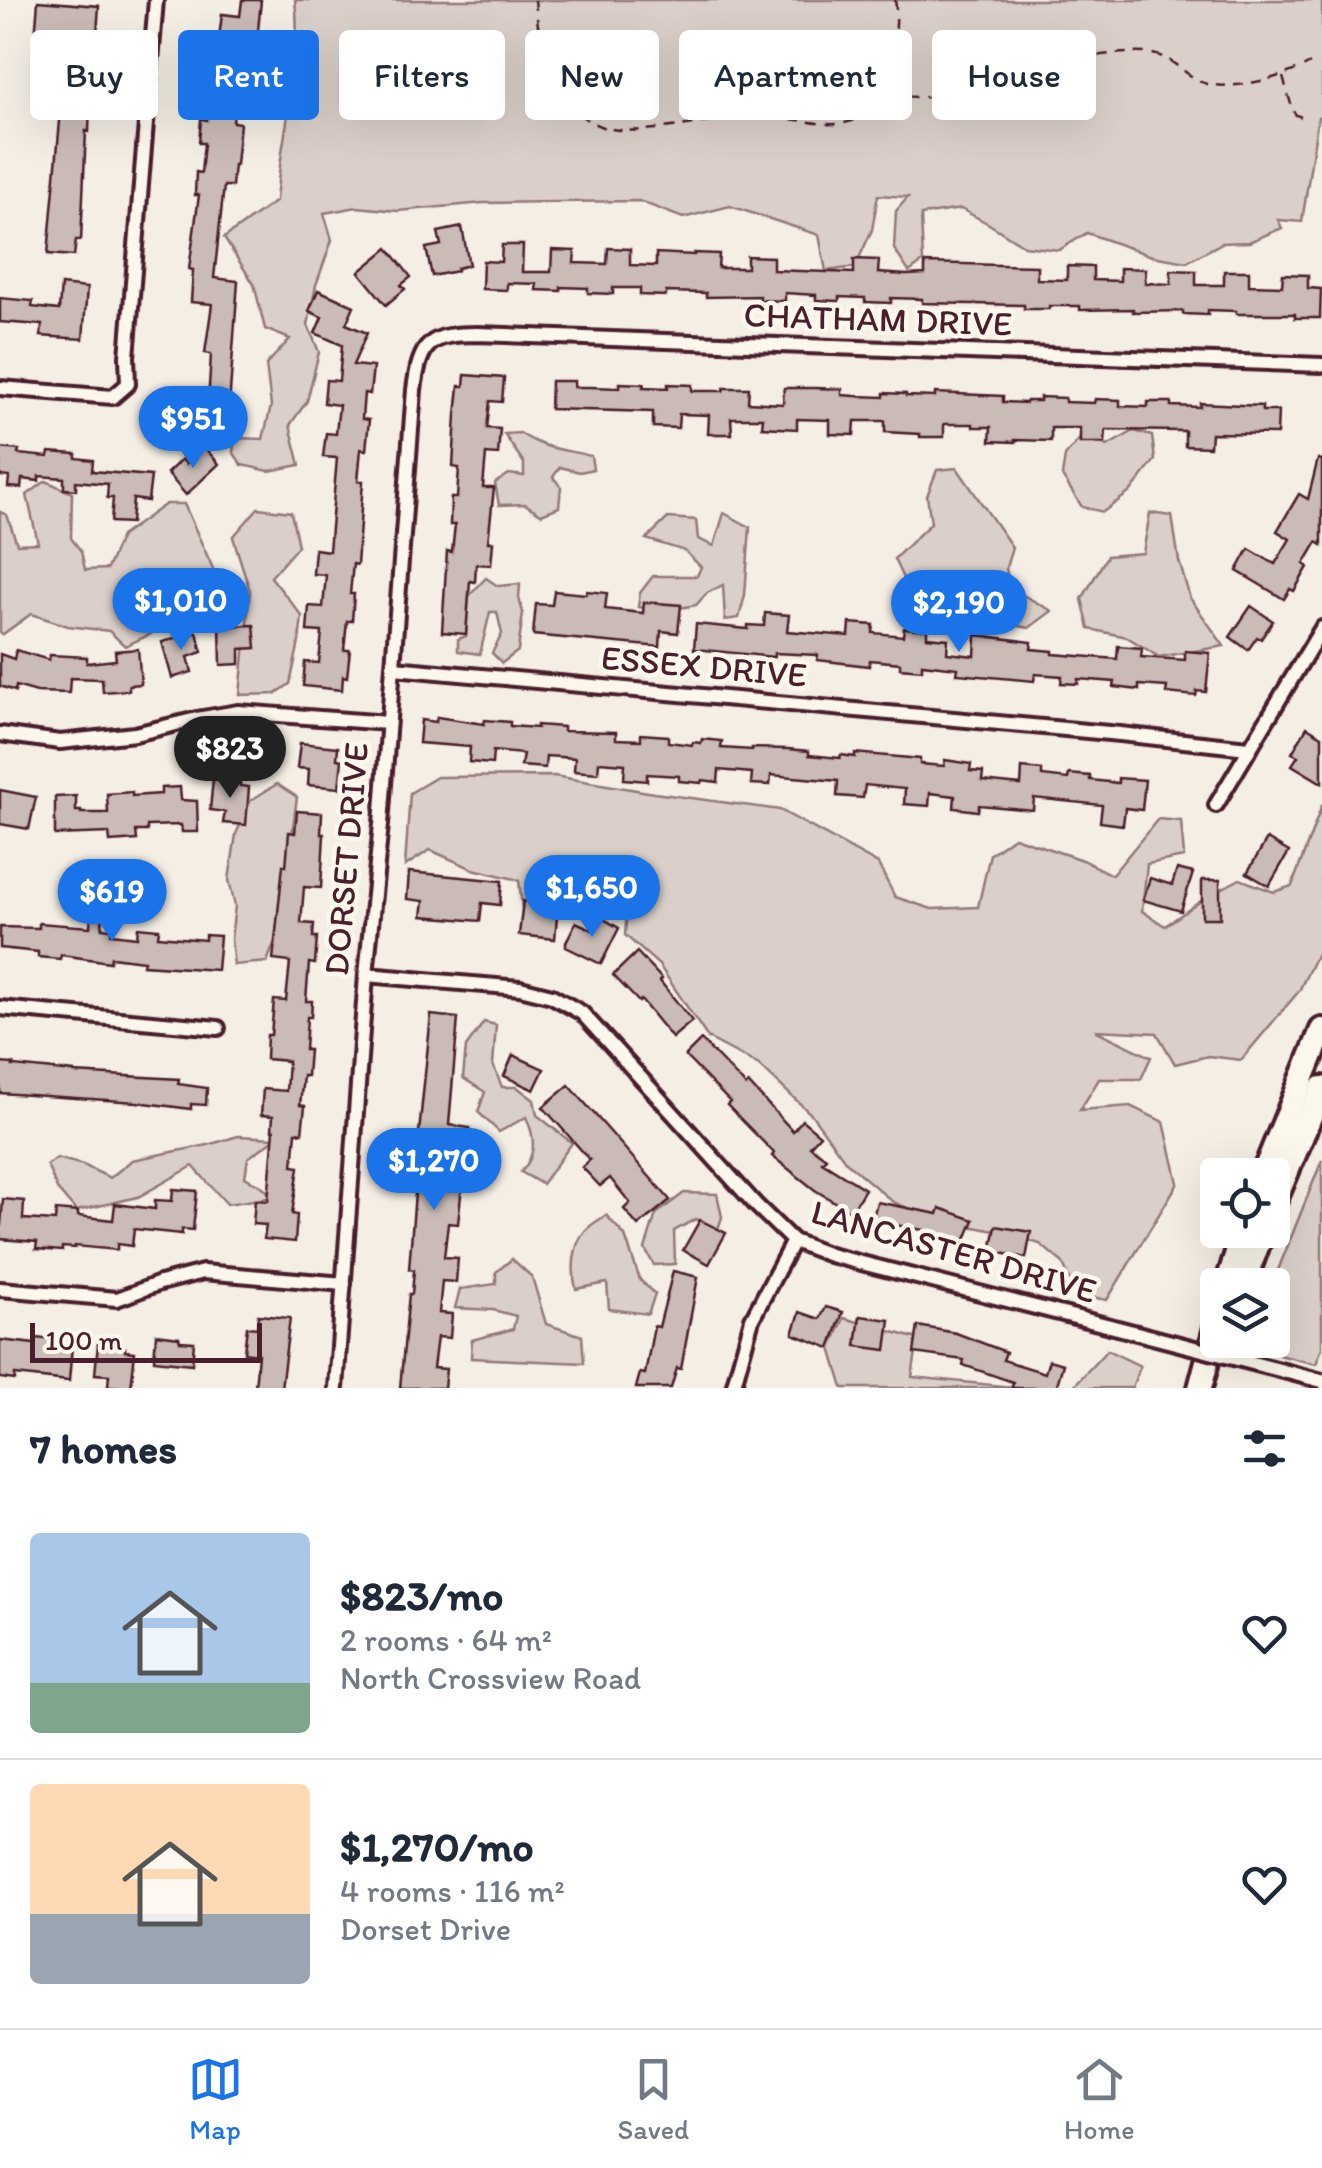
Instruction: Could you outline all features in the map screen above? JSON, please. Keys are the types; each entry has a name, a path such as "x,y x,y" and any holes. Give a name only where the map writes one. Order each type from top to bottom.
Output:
{"highway":[{"path":"1271,1158 1322,1030"},
{"path":"1290,1164 1322,1088"},
{"path":"1203,1388 1210,1358"},
{"path":"1203,1388 1216,1358"}],"street":[{"path":"0,388 113,397 128,384 156,0"},
{"name":"CHATHAM DRIVE","path":"434,341 454,334 477,334 1322,364"},
{"name":"DORSET DRIVE","path":"336,1388 366,975 418,363 434,341"},
{"path":"1216,805 1322,628"},
{"name":"ESSEX DRIVE","path":"394,668 1248,748"},
{"path":"0,734 60,742 135,734 238,712 388,723"},
{"name":"LANCASTER DRIVE","path":"366,975 520,988 552,996 582,1013 793,1241 830,1255 1322,1381"},
{"path":"0,1008 218,1028"},
{"path":"734,1388 752,1319 793,1241"},
{"path":"0,1290 118,1299 203,1272 344,1284"}],"path":[{"path":"534,0 550,70 560,93 581,116 611,129 663,128 724,120"},
{"path":"895,0 895,30"},
{"path":"912,98 946,95 1087,58 1134,52 1161,55 1204,83 1214,85 1282,75 1310,63"},
{"path":"1282,75 1293,111 1304,118"},
{"path":"790,120 836,125 854,120"}],"shaded area":[{"path":"295,0 1322,0 1322,117 1318,117 1302,222 1278,220 1282,228 1249,242 1222,243 1187,262 1152,256 1087,233 1059,250 1024,246 961,209 921,215 923,262 909,272 894,249 896,211 908,197 878,195 872,230 855,267 826,271 819,235 730,206 683,218 639,201 483,203 398,211 357,207 324,213 332,240 316,285 308,325 319,352 307,401 290,425 300,465 269,471 242,465 233,452 235,438 263,439 271,406 266,365 290,339 265,329 254,284 224,238 276,201 287,120 319,120 319,30 297,30"},
{"path":"1134,431 1152,436 1155,460 1130,492 1103,512 1082,507 1062,476 1065,456 1083,435 1107,446"},
{"path":"520,433 546,446 591,456 593,469 580,472 560,467 553,477 561,487 559,507 541,514 525,504 499,505 495,483 509,474 524,476 524,463 504,434"},
{"path":"957,468 1012,547 1006,568 1010,588 1052,611 1029,628 970,612 957,585 907,587 894,559 931,523 927,496 937,470"},
{"path":"46,481 72,493 71,538 81,551 85,570 107,569 121,536 166,504 184,504 219,582 210,611 188,608 186,586 163,583 143,601 151,634 125,646 109,631 68,626 31,614 0,633 0,512 7,515 17,544 38,543 27,495"},
{"path":"258,508 291,512 298,546 271,577 302,616 290,684 275,694 240,695 250,591 233,537"},
{"path":"724,513 750,527 745,595 739,618 725,620 723,585 707,593 696,605 664,611 638,607 640,593 653,576 697,576 701,567 685,551 646,539 668,518 696,520 698,539 714,546"},
{"path":"1150,513 1172,516 1190,598 1224,646 1159,657 1127,637 1089,629 1082,599 1107,556 1143,553"},
{"path":"486,578 498,586 520,584 523,613 518,651 502,663 492,653 502,634 497,612 490,612 480,654 458,651 458,639 466,636 469,596"},
{"path":"554,776 780,810 878,864 895,897 932,909 978,907 990,854 1014,837 1082,860 1112,875 1158,819 1181,821 1184,857 1147,864 1142,911 1165,926 1240,879 1274,892 1292,886 1322,805 1322,943 1299,991 1241,1060 1208,1056 1175,1064 1157,1033 1095,1030 1151,1057 1141,1079 1099,1079 1080,1110 1130,1106 1164,1122 1178,1183 1107,1300 1075,1294 1063,1263 1040,1244 937,1220 893,1202 846,1162 812,1115 759,1065 708,1038 659,965 625,935 627,909 522,908 519,880 473,869 430,850 405,866 410,793 437,777"},
{"path":"277,784 297,797 279,931 267,962 234,965 231,939 235,906 229,880 236,834 251,800"},
{"path":"484,1022 496,1025 493,1065 502,1087 517,1087 534,1100 537,1115 572,1143 542,1184 521,1172 533,1146 526,1117 499,1132 478,1112 485,1092 463,1078 466,1047"},
{"path":"238,1136 276,1138 248,1158 245,1177 273,1197 227,1204 193,1166 138,1197 76,1211 57,1189 47,1165 57,1158 110,1178 132,1160"},
{"path":"1322,1160 1322,1348 1316,1364 1290,1358 1290,1268 1279,1268"},
{"path":"684,1193 717,1194 722,1217 718,1229 696,1219 674,1231 675,1264 654,1265 645,1249 656,1214"},
{"path":"606,1215 625,1236 640,1280 655,1294 648,1314 609,1309 607,1283 576,1289 575,1251 587,1229"},
{"path":"512,1259 532,1277 546,1324 582,1336 584,1363 471,1358 472,1340 513,1329 516,1316 455,1308 460,1289 496,1284 496,1272"},
{"path":"844,1318 918,1339 912,1377 1022,1388 843,1388 831,1348"},
{"path":"1107,1350 1140,1366 1132,1388 1072,1388"}],"building":[{"path":"242,0 261,0 258,30 220,30 222,14 240,16"},
{"path":"38,1 99,6 97,30 36,30"},
{"path":"60,120 89,120 81,240 76,240 74,256 48,254"},
{"path":"201,120 240,123 232,186 224,186 214,278 238,281 227,434 198,431 209,387 211,354 205,353 212,304 191,302 193,270 189,269 199,195 195,195 196,172 201,173 204,143 199,143"},
{"path":"462,227 469,265 432,276 426,248 441,245 438,232"},
{"path":"502,245 523,245 522,272 551,272 552,250 575,251 574,263 607,264 608,248 630,249 630,265 656,266 656,253 694,253 719,254 718,268 747,268 747,256 773,257 773,270 854,273 854,259 879,260 878,273 907,275 925,274 925,263 1037,266 1037,279 1067,280 1067,266 1093,267 1093,280 1120,281 1120,268 1146,269 1145,283 1171,284 1171,270 1196,271 1196,285 1224,285 1224,271 1249,271 1249,285 1282,286 1283,274 1308,275 1308,288 1321,289 1320,318 1208,310 1208,315 1133,309 1080,310 1080,306 1024,309 1024,305 922,303 922,299 891,298 891,303 865,302 865,298 816,300 816,295 785,293 785,301 760,300 760,296 706,297 706,293 640,295 640,288 613,288 613,294 588,293 588,288 536,290 537,284 507,283 507,290 482,289 483,261 501,262"},
{"path":"388,248 411,277 401,285 405,289 386,305 359,272"},
{"path":"61,285 87,288 83,339 41,336 42,325 0,322 0,298 33,301 32,307 59,310"},
{"path":"318,290 354,306 346,324 367,333 353,365 373,367 370,394 364,393 362,419 369,420 366,450 361,449 358,481 363,481 357,565 353,564 352,621 347,621 344,650 350,650 342,690 303,686 305,662 319,663 322,632 307,631 309,606 323,607 326,575 313,574 315,549 329,551 337,458 323,457 326,433 336,434 339,405 324,403 326,380 339,381 342,345 315,333 322,317 309,311"},
{"path":"465,375 504,378 502,402 490,401 487,428 500,429 498,455 486,454 483,488 494,488 488,542 493,542 491,565 476,564 475,582 470,581 466,634 442,632 447,551 452,552 455,525 450,525 451,498 457,498 459,468 453,467 456,415 459,386 464,386"},
{"path":"551,381 574,381 574,387 620,388 620,383 668,388 668,384 692,385 692,391 749,388 748,402 783,404 784,388 814,388 842,389 842,395 855,396 1003,396 1003,402 1026,403 1040,401 1040,397 1065,398 1065,402 1120,400 1120,406 1148,407 1148,402 1171,402 1171,406 1262,406 1262,411 1278,411 1277,434 1211,433 1210,447 1185,446 1185,431 1106,430 1105,443 1080,443 1080,428 1051,428 1051,441 1015,442 990,441 991,427 973,424 944,424 944,437 920,437 885,432 885,421 855,421 854,435 830,434 830,420 797,419 797,429 762,427 763,418 731,418 732,434 708,434 709,415 679,414 678,428 653,427 653,412 550,409"},
{"path":"204,447 219,464 186,495 167,473 182,459 186,464"},
{"path":"0,448 48,457 49,452 76,454 76,458 93,460 92,471 151,476 148,501 133,499 131,523 111,522 113,498 107,498 108,484 76,481 76,490 64,489 64,478 39,476 39,481 22,479 21,488 8,487 9,477 0,476"},
{"path":"1318,459 1322,460 1322,545 1317,542 1304,564 1308,567 1294,591 1290,589 1284,599 1237,571 1249,549 1275,564 1290,539 1277,531 1299,494 1308,499"},
{"path":"554,591 607,593 605,609 643,613 644,602 681,605 678,633 661,631 660,647 533,635 536,604 552,605"},
{"path":"1251,606 1273,621 1248,650 1230,637"},
{"path":"765,613 789,615 787,631 849,636 850,623 874,625 873,633 903,636 904,628 927,630 927,637 948,639 947,653 975,656 976,635 1032,642 1031,649 1053,654 1117,659 1118,646 1142,648 1141,657 1185,660 1185,651 1210,653 1206,692 1197,691 1196,696 1166,693 1167,687 1139,685 1139,690 1114,687 1115,682 1078,679 1078,684 1061,683 1062,676 1035,674 1034,681 957,674 958,668 922,664 922,670 870,660 869,666 817,660 818,655 774,653 774,657 694,649 696,624 748,629 748,625 764,626"},
{"path":"254,625 256,648 240,649 240,664 221,665 220,626"},
{"path":"197,632 202,652 188,657 192,672 172,678 162,642"},
{"path":"138,649 141,684 129,685 129,690 103,692 102,679 70,678 69,693 37,692 16,686 15,691 0,686 0,654 14,659 16,650 49,660 50,655 87,657 87,663 116,660 115,651"},
{"path":"437,717 484,724 485,720 510,722 510,726 563,727 563,731 616,732 616,739 641,740 641,734 668,736 668,742 692,745 702,739 722,741 721,748 788,749 840,758 855,757 855,753 920,759 920,764 944,766 945,760 971,764 970,771 983,772 982,781 1021,785 1022,768 1042,770 1042,776 1068,779 1069,774 1118,783 1118,778 1145,780 1142,810 1125,808 1123,825 1100,822 1102,805 1034,798 1033,810 979,805 978,811 954,808 955,796 930,793 929,806 904,804 905,789 865,785 863,798 837,796 838,781 771,775 770,785 751,784 752,773 719,770 718,782 679,781 679,776 647,774 647,781 624,779 625,764 599,762 598,773 574,771 575,758 546,756 545,768 521,766 523,754 493,751 492,764 469,762 470,747 419,743 421,720 436,722"},
{"path":"1307,727 1322,736 1322,783 1292,765 1298,756 1292,753"},
{"path":"300,743 338,747 337,759 342,760 339,788 308,785 309,769 297,768"},
{"path":"213,779 249,787 246,825 223,823 225,812 210,810"},
{"path":"180,787 181,800 197,801 198,832 182,832 181,825 147,826 147,831 136,831 137,840 110,842 109,833 55,835 55,797 76,796 76,811 81,813 108,813 107,794 161,794 161,788"},
{"path":"0,790 36,797 29,829 0,824"},
{"path":"297,811 322,813 324,834 321,888 304,887 301,923 314,924 313,937 317,937 315,964 309,963 306,1001 312,1001 311,1017 307,1017 307,1076 303,1076 300,1105 305,1106 302,1133 296,1132 293,1166 299,1167 292,1214 297,1215 295,1242 264,1239 266,1225 253,1224 255,1200 268,1201 274,1130 273,1116 261,1115 263,1089 286,1091 288,1061 266,1059 274,1000 286,1001 290,962 273,960 283,865 286,866 289,832 295,833"},
{"path":"1267,839 1289,852 1269,886 1247,873"},
{"path":"1177,869 1193,873 1181,911 1143,900 1150,878 1172,885"},
{"path":"409,872 502,881 500,905 482,903 480,921 422,916 424,901 407,899"},
{"path":"1202,880 1220,880 1220,918 1202,918"},
{"path":"92,897 104,898 102,928 111,929 111,934 137,937 138,927 159,929 158,936 205,940 205,935 220,936 217,970 143,965 144,961 111,957 110,962 61,955 60,959 38,957 38,952 0,948 0,927 39,928 39,923 90,927"},
{"path":"523,901 558,905 555,939 519,935"},
{"path":"602,918 619,928 601,964 566,947 576,922 595,931"},
{"path":"637,952 692,1021 672,1038 641,1000 613,975"},
{"path":"431,1015 458,1018 449,1125 470,1128 467,1154 461,1153 458,1224 448,1223 444,1257 458,1258 456,1282 442,1281 439,1313 452,1314 450,1338 437,1337 433,1368 446,1369 444,1388 400,1388 414,1270 409,1269 416,1180 432,1181 436,1145 418,1143"},
{"path":"701,1040 793,1131 802,1120 820,1135 810,1146 826,1158 822,1162 865,1189 851,1212 772,1156 774,1153 727,1105 730,1102 685,1056"},
{"path":"513,1055 544,1069 534,1090 504,1076"},
{"path":"0,1063 74,1073 179,1079 178,1084 207,1088 206,1105 191,1104 191,1109 0,1093"},
{"path":"569,1085 670,1200 638,1226 624,1209 630,1203 610,1178 600,1186 582,1167 590,1160 543,1107"},
{"path":"173,1189 197,1191 193,1230 182,1229 182,1234 134,1229 132,1246 117,1244 117,1250 75,1246 62,1247 62,1251 36,1249 37,1242 0,1239 3,1199 24,1201 23,1219 55,1221 56,1210 113,1220 115,1204 155,1209 155,1200 172,1201"},
{"path":"877,1202 938,1214 940,1208 974,1220 964,1244 929,1231 872,1221"},
{"path":"700,1220 726,1233 709,1264 683,1250"},
{"path":"996,1226 1031,1232 1026,1258 991,1251"},
{"path":"673,1271 698,1277 681,1369 677,1368 671,1388 636,1388 640,1373 645,1374 654,1326 659,1327"},
{"path":"826,1307 843,1312 830,1348 793,1334 800,1312 820,1319"},
{"path":"258,1315 290,1318 281,1388 255,1388 258,1354 244,1352 247,1327 257,1328"},
{"path":"860,1316 890,1320 886,1350 856,1346"},
{"path":"918,1326 956,1333 1006,1352 1003,1360 1045,1373 1049,1360 1063,1364 1056,1388 1012,1388 1013,1382 963,1365 964,1360 914,1353"},
{"path":"156,1334 194,1342 192,1364 154,1360"},
{"path":"36,1338 72,1346 69,1381 15,1375 15,1380 0,1378 0,1340 35,1344"},
{"path":"98,1344 135,1352 131,1388 108,1386 109,1375 95,1374"}]}
